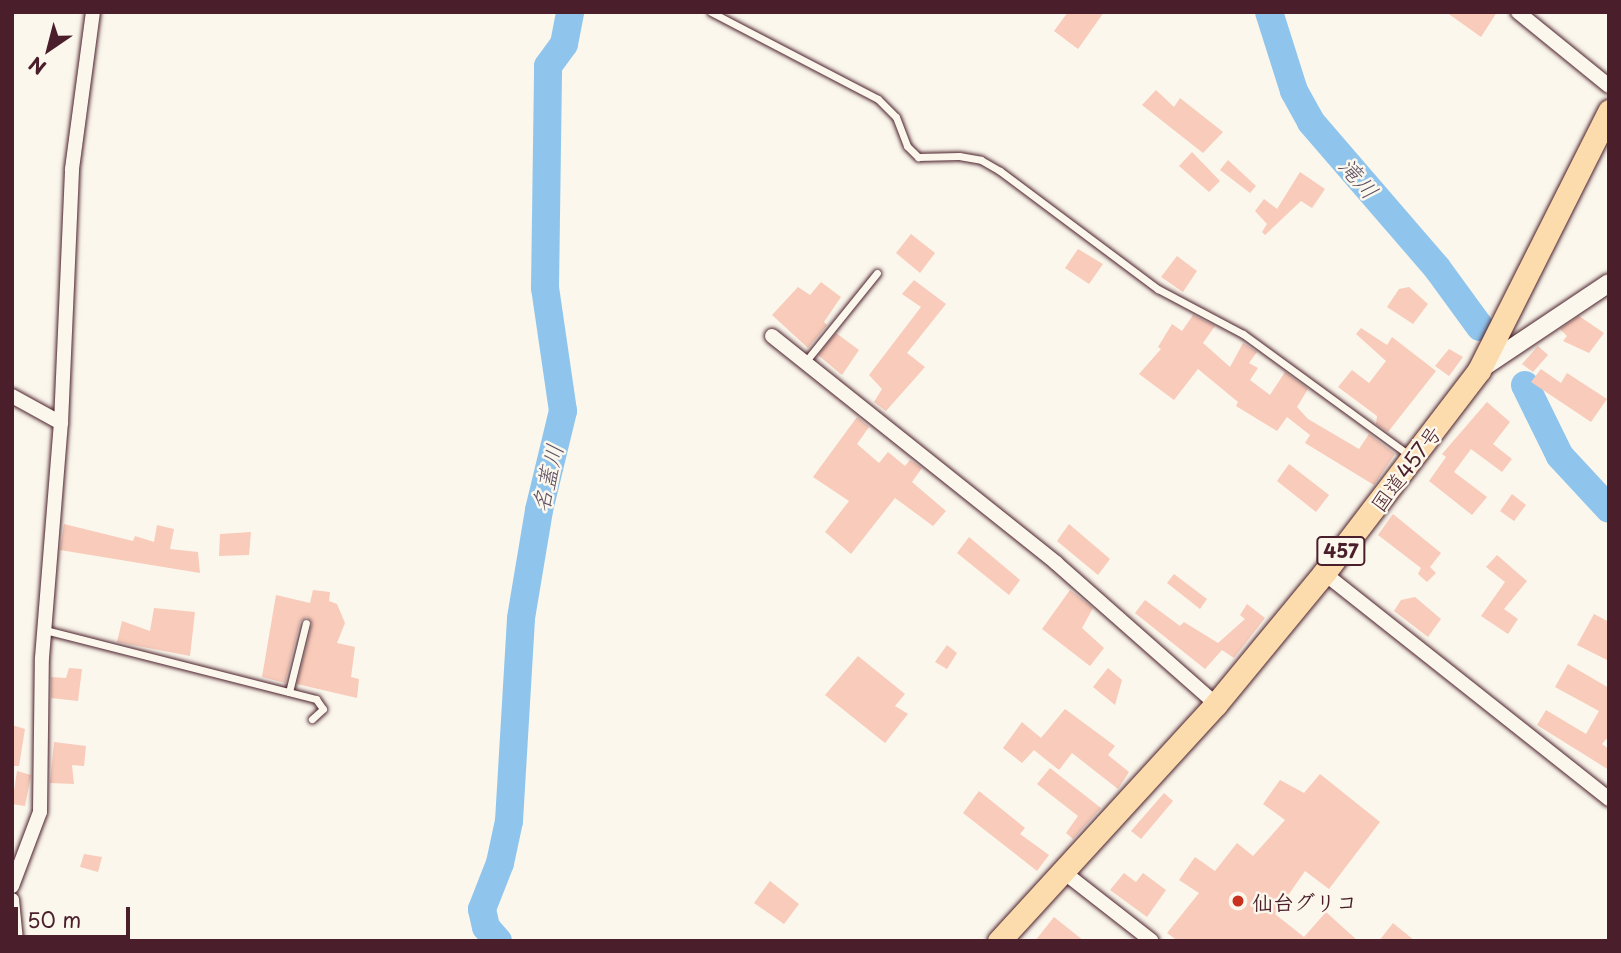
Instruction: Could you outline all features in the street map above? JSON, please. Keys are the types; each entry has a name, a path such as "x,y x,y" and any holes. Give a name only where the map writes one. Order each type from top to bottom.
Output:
{"highway":[{"name":"国道457号","path":"999,941 1216,704 1324,573 1479,370 1609,111"}],"street":[{"path":"12,886 26,860 40,812 45,630 61,423 72,169 93,12"},
{"path":"1517,12 1609,86"},
{"path":"1479,370 1609,283"},
{"path":"772,336 1066,571 1216,704"},
{"path":"12,396 61,423"},
{"path":"1324,573 1609,799"},
{"path":"1062,870 1152,941"},
{"path":"12,900 16,941"}],"lane":[{"path":"711,12 878,99 896,117 907,146 918,157 959,156 981,160 1000,171 1148,282 1243,334 1413,458"},
{"path":"806,361 877,273"},
{"path":"289,692 306,623"},
{"path":"45,630 316,699 323,709 312,719"}],"building":[{"path":"1068,12 1104,12 1078,49 1054,31"},
{"path":"1446,12 1497,12 1481,37"},
{"path":"1156,90 1174,107 1180,98 1223,132 1203,153 1142,105"},
{"path":"1192,152 1220,181 1209,192 1179,166"},
{"path":"1228,160 1256,186 1250,193 1220,170"},
{"path":"1300,172 1325,189 1312,208 1301,201 1265,235 1262,232 1267,224 1255,211 1264,199 1277,209"},
{"path":"911,234 935,253 920,273 896,253"},
{"path":"1078,249 1103,264 1089,284 1065,268"},
{"path":"1177,256 1197,271 1183,292 1161,277"},
{"path":"914,280 946,304 907,353 925,367 886,411 874,402 882,389 869,375 921,307 902,294"},
{"path":"821,282 841,297 824,322 827,325 808,348 772,315 798,287 810,295"},
{"path":"1409,287 1428,304 1413,324 1387,307 1399,289"},
{"path":"1193,315 1215,326 1203,343 1230,367 1243,343 1257,352 1249,363 1258,368 1250,380 1270,395 1285,372 1308,389 1297,407 1308,419 1359,449 1369,434 1395,454 1374,485 1305,443 1310,435 1287,417 1277,431 1236,406 1238,402 1198,369 1174,400 1139,374 1161,349 1158,347 1172,324 1182,331"},
{"path":"1579,316 1604,333 1589,353 1563,341 1567,336 1560,329"},
{"path":"1361,328 1387,345 1392,337 1436,371 1388,432 1376,424 1377,416 1338,387 1352,370 1369,383 1386,361 1356,334"},
{"path":"836,333 859,350 842,375 818,355"},
{"path":"1538,346 1548,355 1533,372 1522,364"},
{"path":"1449,349 1463,357 1449,376 1435,366"},
{"path":"1541,369 1561,383 1567,373 1607,399 1591,422 1531,382"},
{"path":"1487,402 1510,422 1493,444 1512,459 1502,472 1471,449 1454,472 1487,497 1472,515 1429,481 1446,457 1442,454"},
{"path":"857,417 869,427 857,444 879,463 888,452 905,466 910,460 922,468 912,482 946,511 933,526 895,498 851,554 825,532 849,501 813,477"},
{"path":"1289,464 1329,495 1316,512 1277,481"},
{"path":"1512,494 1526,505 1514,521 1500,511"},
{"path":"1393,514 1441,553 1430,567 1436,573 1427,582 1418,574 1421,568 1378,535"},
{"path":"64,524 133,541 135,536 154,542 157,525 174,529 170,549 198,552 200,573 60,550"},
{"path":"1069,524 1110,559 1098,575 1057,541"},
{"path":"251,532 249,555 219,556 220,534"},
{"path":"969,537 1020,580 1009,595 957,553"},
{"path":"1497,555 1527,581 1504,609 1518,619 1508,634 1481,616 1505,582 1486,567"},
{"path":"1174,574 1207,599 1200,609 1167,583"},
{"path":"313,590 330,592 329,601 337,604 345,623 337,643 355,647 351,677 359,679 357,698 297,684 312,624 307,617 300,622 285,683 262,677 276,595 310,603"},
{"path":"1070,590 1093,608 1082,628 1104,648 1090,666 1042,629"},
{"path":"1415,597 1441,619 1428,637 1394,611 1401,600"},
{"path":"1145,600 1180,626 1184,622 1218,643 1245,619 1240,615 1247,604 1265,618 1234,658 1222,650 1205,669 1135,613"},
{"path":"154,608 195,612 190,656 117,642 122,621 150,631"},
{"path":"1594,614 1609,622 1609,661 1577,645"},
{"path":"947,645 957,653 947,669 935,662"},
{"path":"858,656 905,694 895,706 908,714 885,743 825,695"},
{"path":"1568,664 1609,688 1609,736 1602,744 1609,749 1609,770 1537,725 1546,710 1586,734 1599,711 1555,687"},
{"path":"69,668 82,669 78,701 51,698 51,677 66,678"},
{"path":"1108,668 1122,680 1115,705 1093,687"},
{"path":"1065,709 1115,746 1108,755 1129,772 1118,789 1072,753 1059,770 1034,750 1022,763 1003,748 1022,722 1041,738"},
{"path":"12,725 25,729 19,766 12,766"},
{"path":"54,742 86,746 84,766 72,765 74,784 50,783"},
{"path":"1050,768 1101,808 1073,839 1066,833 1078,816 1037,784"},
{"path":"17,771 31,775 25,806 12,804"},
{"path":"1320,774 1380,822 1329,889 1305,871 1275,914 1304,937 1326,912 1358,941 1178,941 1167,933 1199,893 1179,880 1195,857 1215,871 1237,843 1253,856 1285,820 1263,804 1280,780 1304,793"},
{"path":"979,791 1025,828 1020,834 1049,855 1037,871 963,813"},
{"path":"1164,793 1173,801 1141,839 1131,831"},
{"path":"84,854 102,857 98,872 80,867"},
{"path":"1124,873 1136,882 1143,873 1166,890 1147,917 1110,890"},
{"path":"770,881 799,904 784,924 754,903"},
{"path":"1054,917 1084,941 1035,941"},
{"path":"1393,923 1415,941 1379,941"}],"waterway":[{"name":"名蓋川","path":"498,941 486,927 482,909 500,863 509,821 521,618 539,510 563,411 545,288 548,66 564,44 570,12"},
{"name":"滝川","path":"1269,12 1294,91 1311,122 1437,268 1480,327"},
{"name":"滝川","path":"1525,385 1560,456 1609,509"}],"place":[{"name":"仙台グリコ","path":"1238,901"}]}
